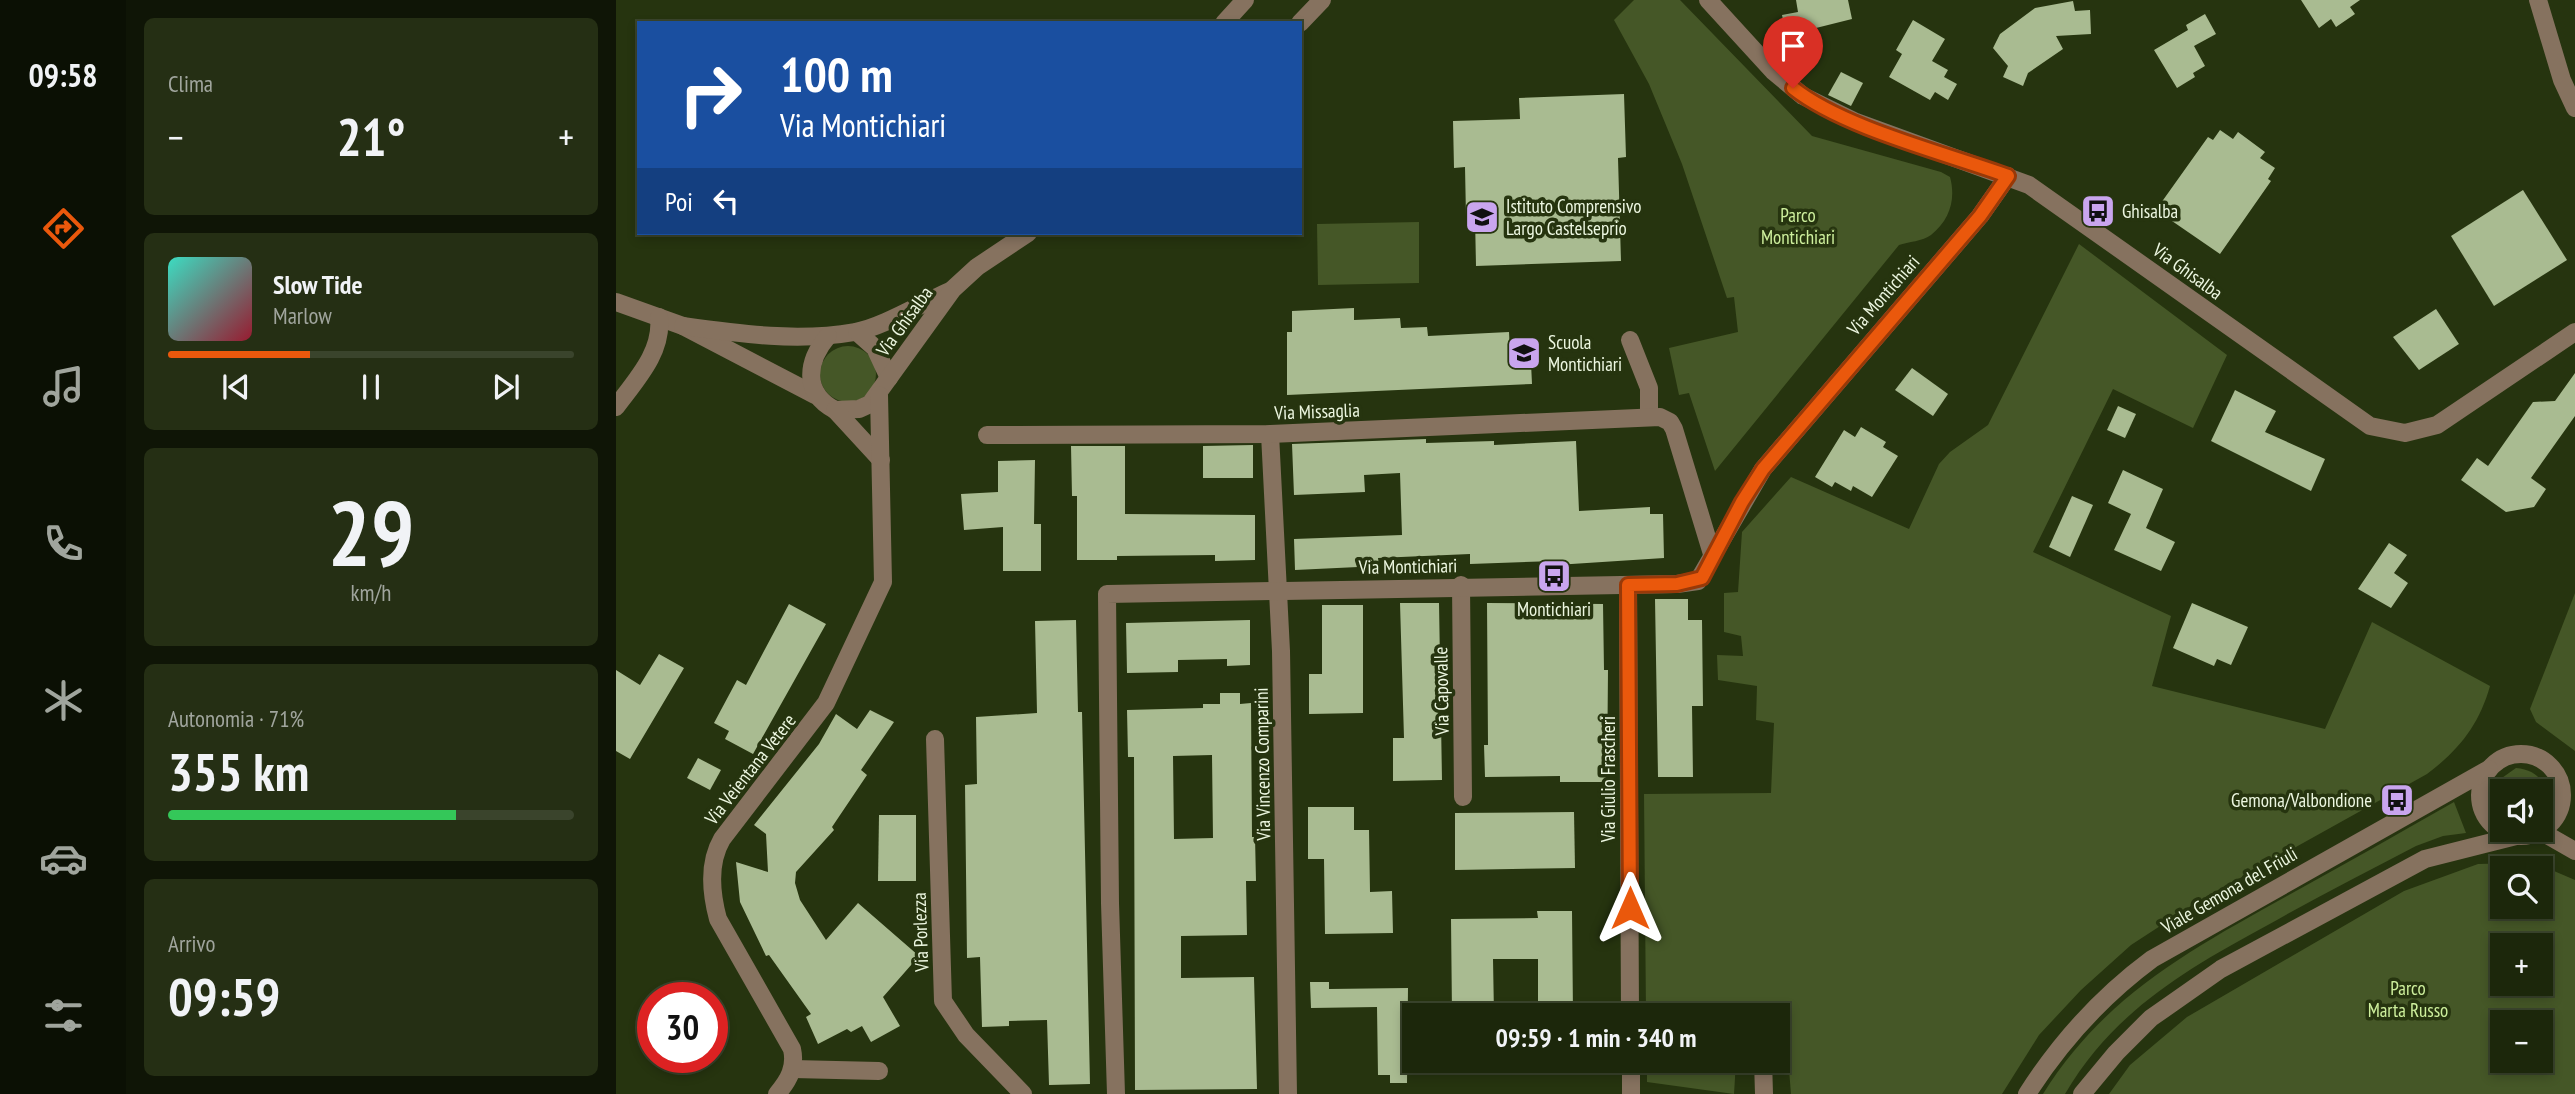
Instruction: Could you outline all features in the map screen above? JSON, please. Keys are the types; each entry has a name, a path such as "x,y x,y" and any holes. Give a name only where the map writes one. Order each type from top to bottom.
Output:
{"street":[{"path":"1226,21 1245,0"},
{"path":"1302,21 1322,0"},
{"name":"Via Ghisalba","path":"1708,0 1773,71 1814,102 1875,130 2029,185 2359,421 2381,430 2411,433 2437,425 2575,332"},
{"path":"2538,0 2562,80 2575,108"},
{"name":"Via Montichiari","path":"1116,1094 1110,903 1107,594 1628,585 1698,581 1763,469 1980,216 2008,176"},
{"path":"976,267 1001,235"},
{"name":"Via Ghisalba","path":"889,378 953,289 976,267 1025,235"},
{"name":"Via Ghisalba","path":"857,332 953,289"},
{"path":"616,302 683,326 815,396 835,410 881,460"},
{"path":"616,407 652,357 661,335 659,317"},
{"path":"683,326 771,337 828,336 857,332 875,348 889,378 870,404 859,409 835,410"},
{"path":"815,396 810,382 812,358 828,336"},
{"path":"1630,340 1648,388 1649,416 1663,417 1672,425 1712,554"},
{"name":"Via Veientana Vetere","path":"793,1069 793,1054 787,1039 718,919 713,897 714,857 722,839 826,704 883,582 879,395"},
{"name":"Via Missaglia","path":"987,435 1270,434 1649,416"},
{"name":"Via Vincenzo Comparini","path":"1270,434 1278,590 1288,1094"},
{"name":"Via Giulio Frascheri","path":"1628,585 1630,1003"},
{"name":"Via Capovalle","path":"1461,586 1463,797"},
{"name":"Via Porlezza","path":"936,739 943,1001 960,1028 1023,1094"},
{"path":"2490,819 2483,811 2482,782 2489,769 2508,756 2520,754 2542,760 2575,777"},
{"path":"2542,760 2553,769 2560,782 2562,796 2553,818"},
{"name":"Viale Gemona del Friuli","path":"2027,1094 2079,1024 2105,998 2152,959 2489,769"},
{"path":"2553,838 2575,851"},
{"path":"2082,1094 2116,1052 2151,1018 2221,969 2425,859 2492,842"},
{"path":"777,1094 793,1069 880,1071"},
{"path":"1631,1073 1631,1094"},
{"path":"1763,1073 1764,1094"}],"green space":[{"name":"Parco Montichiari","path":"1634,0 1680,0 1812,136 1941,172 1950,177 1952,185 1952,201 1943,223 1928,237 1899,245 1715,471 1689,393 1679,395 1669,348 1738,332 1734,297 1727,298 1682,164 1649,84 1614,20"},
{"path":"1419,222 1419,283 1318,285 1317,224"},
{"path":"2079,244 2227,355 2193,428 2113,389 2033,552 2171,616 2152,686 2325,729 2372,622 2490,686 2474,725 2449,756 2427,774 2197,902 2131,945 2081,990 2039,1035 2002,1094 1791,1094 1790,1003 1646,1003 1644,794 1771,793 1774,723 1756,720 1757,686 1718,680 1717,655 1743,656 1741,636 1724,632 1724,593 1738,592 1742,532 1791,477 1909,529 1939,464 1950,452 1988,425"},
{"path":"848,346 859,348 868,354 874,363 874,385 868,394 859,400 848,402 837,400 828,394 822,385 820,374 822,363 828,354 837,348"},
{"path":"2575,593 2575,751 2536,722 2530,709"},
{"path":"2516,768 2532,772 2540,779 2500,779"},
{"path":"2454,802 2466,833 2443,836 2416,846 2207,959 2128,1016 2084,1065 2065,1094 2043,1094 2093,1029 2152,978 2217,936"},
{"name":"Parco Marta Russo","path":"2478,864 2490,864 2490,919 2553,919 2553,871 2575,880 2575,1094 2109,1094 2130,1065 2187,1017 2404,891"},
{"path":"1647,1073 1735,1073 1734,1094 1647,1082"}],"building":[{"path":"1796,0 1848,0 1852,19 1812,29 1822,49 1805,58 1787,39 1782,15 1798,12"},
{"path":"2301,0 2360,0 2350,7 2355,14 2336,27 2331,19 2319,28"},
{"path":"2073,1 2075,11 2090,10 2091,34 2056,36 2063,49 2028,73 2023,86 2003,77 2008,66 1993,48 2000,34 2035,8"},
{"path":"2205,14 2216,34 2194,46 2205,66 2193,73 2195,77 2177,88 2154,50 2188,30 2186,25"},
{"path":"1913,20 1945,39 1932,61 1948,70 1944,77 1957,84 1948,100 1935,92 1930,100 1889,77 1902,54 1896,50"},
{"path":"1841,72 1863,83 1851,106 1828,95"},
{"name":"Istituto Comprensivo Largo Castelseprio","path":"1624,94 1626,157 1618,158 1621,261 1476,266 1475,217 1466,217 1465,167 1454,168 1453,121 1520,119 1519,98"},
{"path":"2220,130 2233,139 2238,132 2265,152 2260,158 2275,168 2268,179 2271,181 2220,254 2156,210 2208,137 2213,140"},
{"path":"2523,190 2567,260 2494,306 2451,236"},
{"path":"1354,308 1354,320 1400,318 1401,328 1427,327 1428,336 1509,332 1510,354 1524,353 1525,364 1531,363 1532,384 1287,395 1287,332 1292,332 1292,311"},
{"path":"2436,309 2459,344 2419,370 2393,337"},
{"path":"1912,368 1948,394 1933,416 1895,390"},
{"path":"2575,373 2575,416 2531,478 2546,489 2534,507 2506,512 2461,480 2477,458 2488,466 2533,402 2555,401"},
{"path":"2235,390 2276,411 2265,432 2325,459 2311,491 2211,441"},
{"path":"2118,406 2136,414 2125,438 2107,430"},
{"path":"1861,427 1886,442 1883,447 1898,456 1872,497 1853,486 1851,491 1835,482 1832,487 1815,477 1844,430 1855,437"},
{"path":"1426,439 1426,443 1494,441 1494,445 1576,441 1579,511 1650,507 1650,514 1663,514 1664,558 1556,565 1555,561 1470,564 1470,554 1378,558 1379,566 1295,570 1294,539 1402,535 1400,473 1364,475 1365,492 1294,495 1292,444"},
{"path":"1253,445 1253,478 1203,478 1203,446"},
{"path":"1071,446 1125,446 1125,514 1255,515 1255,560 1215,561 1215,555 1117,556 1117,560 1077,560 1077,496 1072,496"},
{"path":"1035,460 1034,524 1041,524 1041,571 1003,571 1003,527 964,530 961,494 998,492 998,461"},
{"path":"2123,470 2163,489 2146,528 2175,542 2161,571 2114,550 2131,514 2108,503"},
{"path":"2072,496 2093,505 2070,557 2049,547"},
{"path":"2389,543 2407,555 2394,573 2408,583 2391,608 2358,589"},
{"path":"1655,599 1688,599 1688,620 1702,620 1703,706 1692,706 1693,777 1658,777"},
{"path":"1400,603 1439,603 1442,780 1393,781 1393,738 1404,738"},
{"path":"1487,603 1603,604 1604,670 1608,670 1607,782 1560,782 1560,776 1485,777 1484,745 1488,745"},
{"path":"2192,603 2248,627 2231,665 2217,659 2214,666 2173,648"},
{"path":"789,604 826,624 753,754 725,739 729,731 714,723 737,680 746,685"},
{"path":"1322,605 1363,605 1363,713 1309,714 1309,674 1322,674"},
{"path":"1076,620 1078,712 1082,712 1090,1084 1049,1085 1047,1020 1009,1021 1009,1026 982,1027 980,957 967,958 965,785 977,784 976,717 1037,713 1035,621"},
{"path":"1250,620 1250,665 1227,666 1227,659 1178,660 1178,672 1127,673 1126,623"},
{"path":"659,654 684,668 630,759 616,751 616,670 640,685"},
{"path":"1220,693 1240,693 1240,704 1251,703 1252,837 1255,837 1256,881 1246,881 1247,935 1181,936 1181,978 1254,977 1257,1089 1135,1090 1134,757 1128,757 1127,710 1203,708 1203,704 1220,704","holes":["1212,755 1213,838 1174,839 1173,756"]},
{"path":"870,710 894,722 861,770 867,775 832,827 834,830 796,872 795,883 800,900 826,940 858,903 919,956 883,997 900,1026 871,1042 862,1026 851,1032 847,1029 818,1044 806,1017 811,1014 769,955 766,956 740,902 736,862 768,872 766,834 754,825 819,744 836,714 857,729"},
{"path":"698,758 721,770 710,790 687,778"},
{"path":"1308,807 1354,807 1354,830 1369,830 1370,892 1392,891 1393,933 1325,934 1324,859 1308,859"},
{"path":"1574,812 1575,868 1455,870 1455,813"},
{"path":"879,815 916,815 916,881 878,881"},
{"path":"1537,911 1572,911 1573,1003 1538,1003 1538,959 1493,959 1494,1003 1452,1003 1451,919 1538,918"},
{"path":"1310,982 1329,982 1329,989 1408,988 1408,1003 1402,1003 1402,1073 1407,1073 1407,1083 1390,1083 1390,1075 1378,1075 1377,1007 1311,1008"}],"place":[{"name":"Ghisalba","path":"2098,211"},
{"name":"Istituto Comprensivo Largo Castelseprio","path":"1482,217"},
{"name":"Scuola Montichiari","path":"1524,353"},
{"name":"Montichiari","path":"1554,576"},
{"name":"Gemona/Valbondione","path":"2397,800"}],"route":[{"path":"1630,908 1628,585 1677,584 1695,582 1702,578 1712,554 1763,469 1855,358 1980,216 2008,176 1875,130 1826,108 1793,88"}]}
